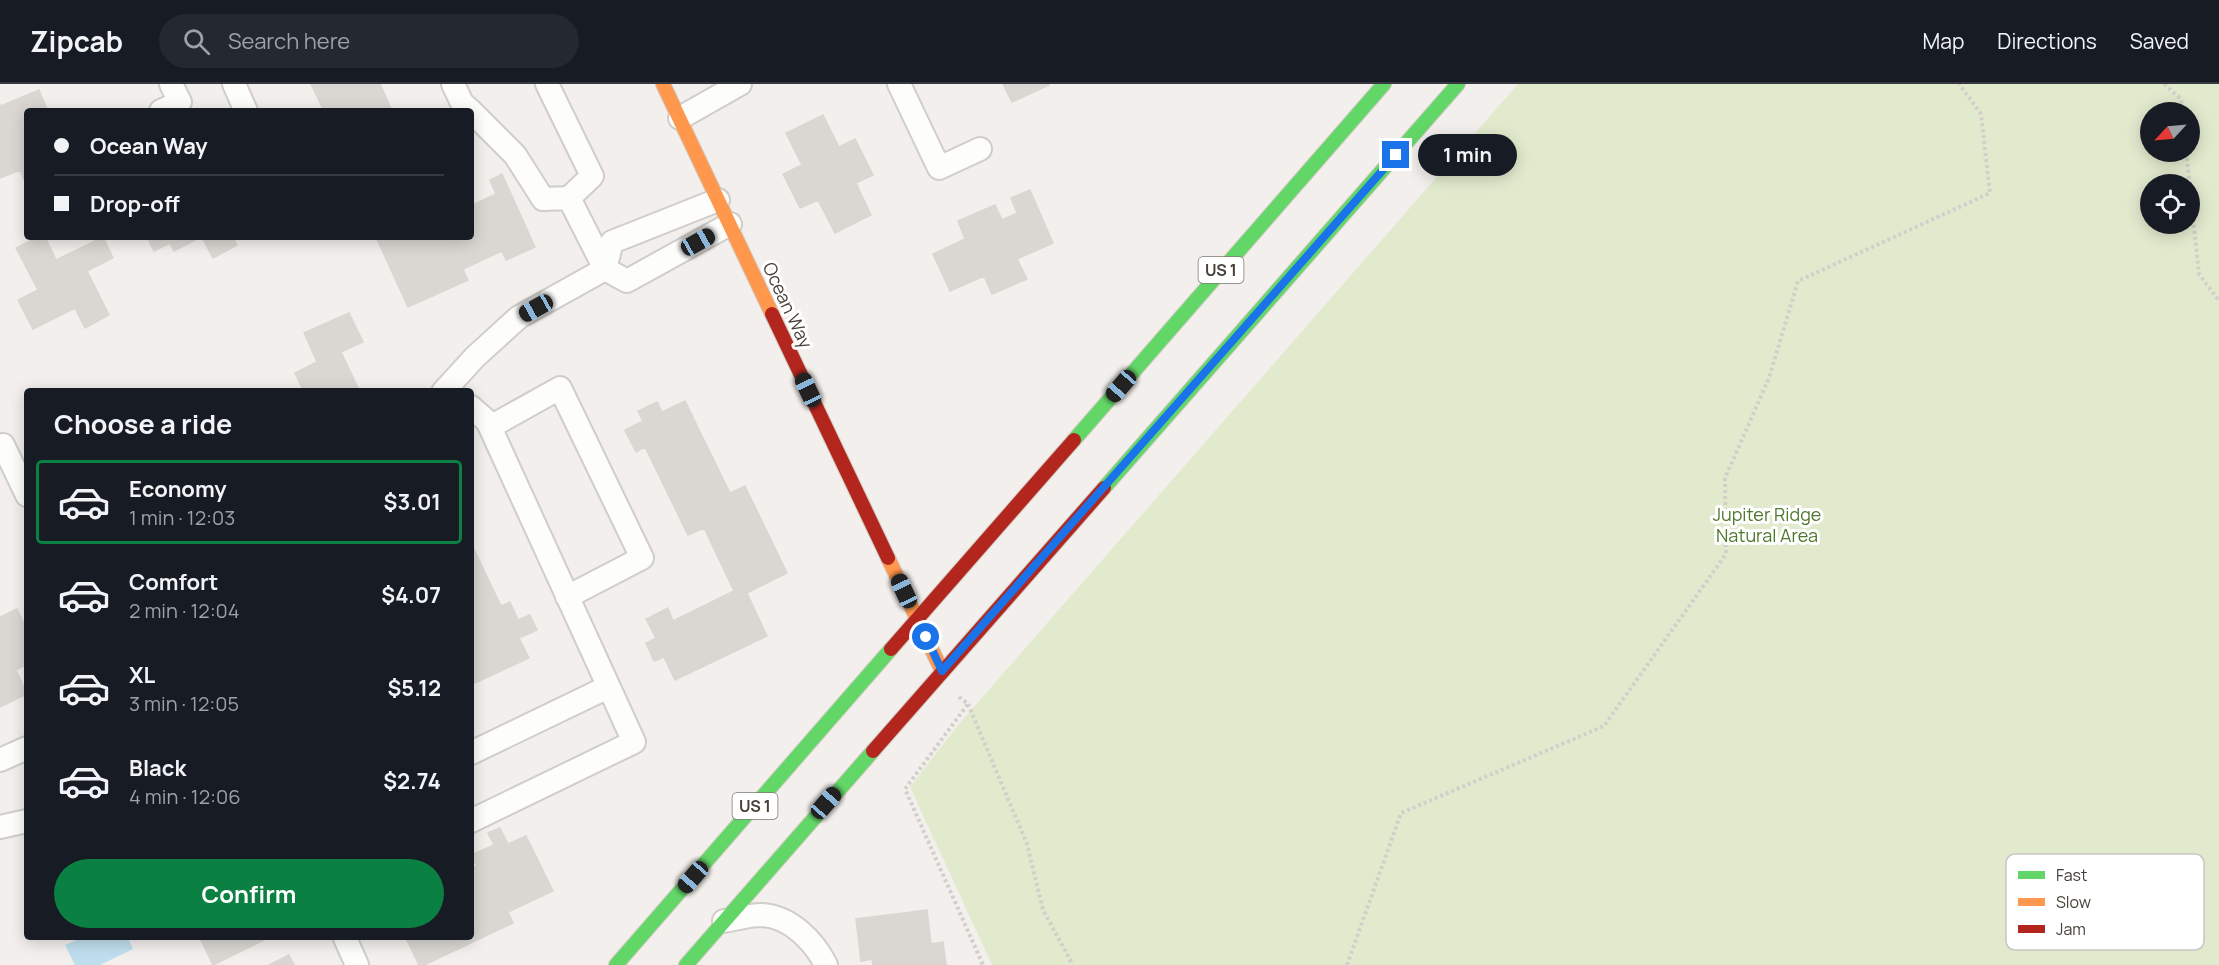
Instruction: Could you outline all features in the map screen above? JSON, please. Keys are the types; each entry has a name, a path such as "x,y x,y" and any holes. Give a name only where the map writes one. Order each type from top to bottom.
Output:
{"main road":[{"name":"Ocean Way","path":"663,84 942,671"},
{"name":"US 1","path":"616,965 1384,84"},
{"name":"US 1","path":"686,965 1458,84"}],"street":[{"path":"167,108 180,102 171,84"},
{"path":"234,84 245,108"},
{"path":"453,84 462,102 468,108"},
{"path":"474,114 515,155 543,199 569,198 592,176 547,84"},
{"path":"680,118 740,84"},
{"path":"899,84 939,168 980,148"},
{"path":"569,198 605,269 627,281 730,224"},
{"path":"447,388 475,357 519,317 605,269 612,242 718,200"},
{"path":"490,427 560,388 642,558 567,597"},
{"path":"474,410 487,421 490,427 634,742 474,820"},
{"path":"3,445 24,489"},
{"path":"474,752 608,687"},
{"path":"0,760 24,749"},
{"path":"0,827 24,822"},
{"path":"724,921 761,915 781,919 798,930 819,950 826,965"},
{"path":"346,940 357,965"}],"path":[{"path":"1347,965 1401,813 1604,726 1726,554 1725,478 1768,378 1798,281 1990,193 1981,114 1959,84"},
{"path":"2164,84 2181,99 2181,102"},
{"path":"2195,234 2199,274 2219,301"},
{"path":"953,693 968,704 1027,844 1043,910 1073,965"},
{"path":"968,704 905,789 983,965"}],"green space":[{"name":"Jupiter Ridge Natural Area","path":"1518,84 2219,84 2219,965 992,965 910,787 959,724"}],"water":[{"path":"76,940 129,940 133,949 100,965 75,965 65,945"}],"building":[{"path":"311,84 380,84 391,108 323,108"},
{"path":"1003,84 1049,84 1049,85 1012,102"},
{"path":"39,90 47,108 24,108 24,179 20,170 0,178 0,104 1,106"},
{"path":"823,115 839,147 855,139 873,175 856,183 871,215 835,233 818,200 800,208 783,174 802,165 786,133"},
{"path":"502,174 535,247 506,260 502,251 463,269 468,280 408,307 377,240 474,240 474,205 496,194 490,180"},
{"path":"1030,190 1053,243 1017,259 1027,279 992,294 984,276 950,291 933,254 965,239 958,221 995,205 1002,220 1017,213 1011,198"},
{"path":"32,240 46,240 56,260 97,240 104,240 113,258 87,271 109,315 85,328 75,308 33,329 18,300 38,290 16,248"},
{"path":"148,240 195,240 174,251 170,243 154,251"},
{"path":"204,240 234,240 237,245 213,258"},
{"path":"349,313 363,342 341,352 358,388 302,388 295,373 317,362 304,333"},
{"path":"685,401 730,493 745,486 787,573 747,593 767,636 675,680 664,657 654,661 646,643 656,638 646,619 668,608 673,621 734,591 704,528 688,535 645,447 636,452 625,430 643,421 638,411 657,402 662,412"},
{"path":"474,549 501,606 510,602 518,620 530,615 537,630 519,638 529,658 475,683"},
{"path":"17,609 24,624 24,666 16,670 24,687 24,695 0,707 0,617"},
{"path":"500,828 508,844 526,836 553,891 508,912 513,923 424,965 419,965 407,940 474,940 474,868 477,866 474,854 494,845 488,833"},
{"path":"927,910 931,944 943,942 946,965 873,965 872,959 861,961 856,919"},
{"path":"201,940 264,940 213,965"},
{"path":"289,955 294,965 269,965"}],"traffic: fast":[{"path":"1074,440 1384,84"},
{"path":"1104,488 1458,84"},
{"path":"616,965 891,649"},
{"path":"686,965 873,751"}],"traffic: slow":[{"path":"663,84 772,314"},
{"path":"888,558 942,671"}],"traffic: jam":[{"path":"772,314 888,558"},
{"path":"891,649 1074,440"},
{"path":"873,751 1104,488"}],"route":[{"path":"926,637 942,671 1396,155"}]}
